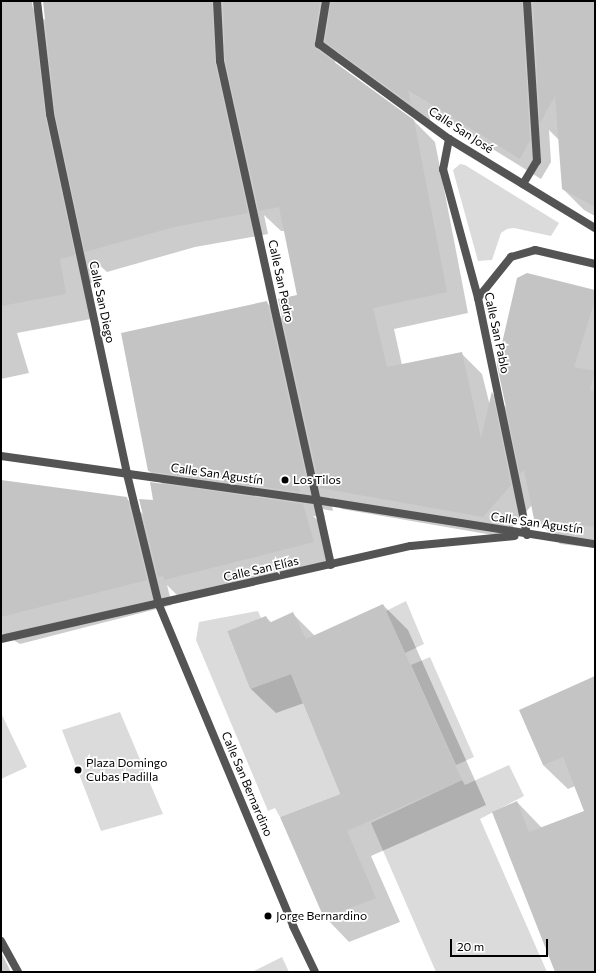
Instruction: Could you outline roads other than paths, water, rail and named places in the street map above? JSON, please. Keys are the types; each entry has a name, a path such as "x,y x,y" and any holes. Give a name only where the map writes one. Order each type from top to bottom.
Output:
{"street":[{"name":"Calle San Diego","path":"37,1 50,114 127,474 159,605"},
{"name":"Calle San Pedro","path":"217,1 220,61 331,565"},
{"name":"Calle San José","path":"326,1 319,44 449,139 595,228"},
{"path":"523,184 537,161 527,1"},
{"name":"Calle San Pablo","path":"449,139 444,170 478,298 527,535"},
{"path":"478,298 511,257 535,250 595,264"},
{"name":"Calle San Agustín","path":"1,456 316,500 527,535 595,544"},
{"name":"Calle San Elías","path":"1,639 159,605 411,546 527,535"},
{"name":"Calle San Bernardino","path":"159,605 293,926 315,972"},
{"path":"1,941 18,972"}],"place":[{"name":"Los Tilos","path":"285,480"},
{"name":"Plaza Domingo Cubas Padilla","path":"78,770"},
{"name":"Jorge Bernardino","path":"268,916"}]}
